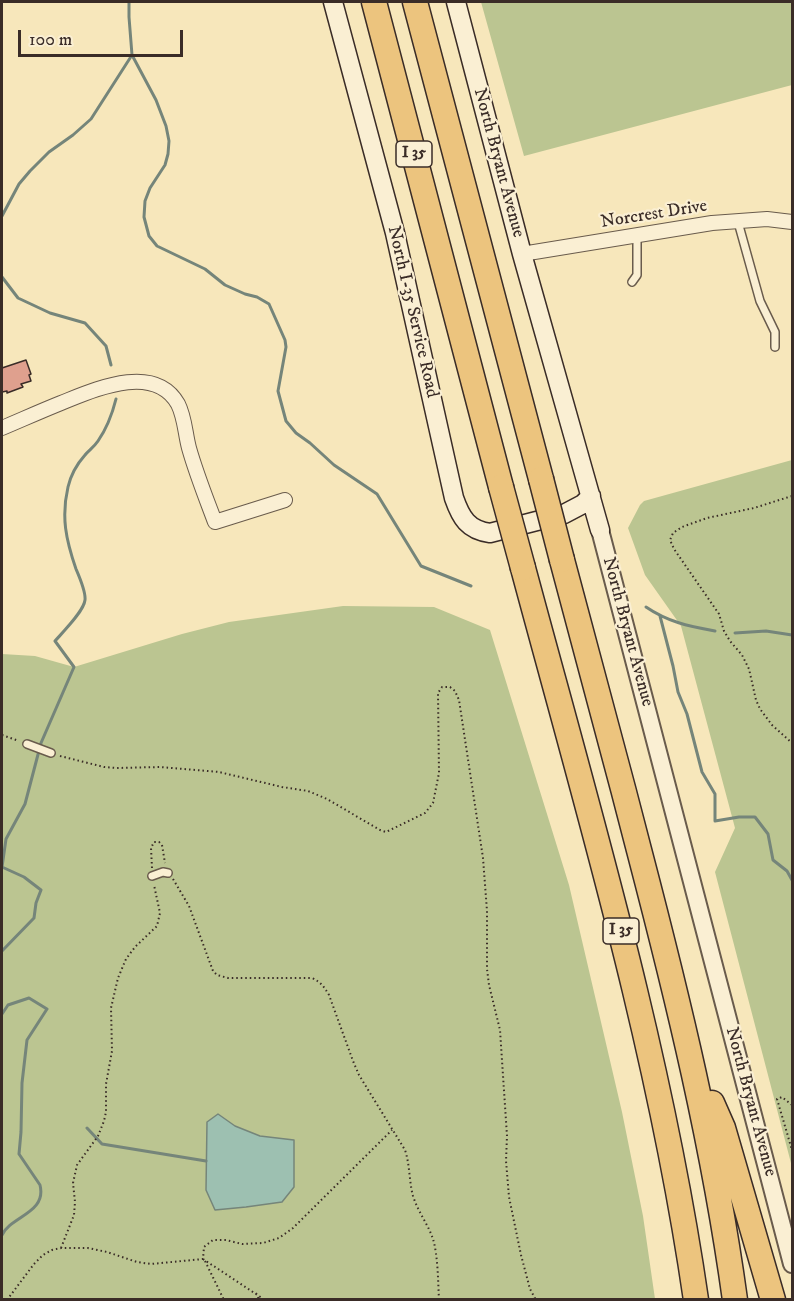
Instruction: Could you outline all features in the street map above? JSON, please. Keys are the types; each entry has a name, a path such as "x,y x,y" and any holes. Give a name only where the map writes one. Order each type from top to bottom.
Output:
{"highway":[{"name":"I 35","path":"374,2 644,1022 667,1127 696,1299"},
{"name":"I 35","path":"415,2 674,984 709,1143 735,1299"},
{"path":"691,1057 723,1128 774,1299"}],"main road":[{"name":"North I-35 Service Road","path":"333,2 395,233 454,498 459,510 473,528 490,533 564,514 583,504 591,495"},
{"name":"North Bryant Avenue","path":"456,2 522,254 600,530"},
{"path":"564,514 590,523 600,530"}],"street":[{"name":"Norcrest Drive","path":"522,254 712,224 767,219 792,222"},
{"path":"2,428 104,387 130,381 146,382 171,394 178,406 185,423 189,447 215,522 285,500"},
{"name":"North Bryant Avenue","path":"600,530 792,1264"}],"lane":[{"path":"738,222 760,301 774,332 775,347"},
{"path":"632,282 637,275 637,236"},
{"path":"27,744 51,753"},
{"path":"152,876 163,872 168,873"}],"path":[{"path":"792,496 754,508 707,518 682,527 673,533 670,540 719,614 730,641 742,655 749,669 760,709 772,725 792,743"},
{"path":"51,753 104,767 160,767 219,772 308,791 386,832 425,813 433,802 439,773 438,693 441,687 450,687 455,691 459,700 483,858 487,911 487,969 501,1037 509,1197 521,1255 530,1289 536,1299"},
{"path":"2,735 27,744"},
{"path":"61,1248 74,1215 74,1173 81,1158 98,1136 104,1122 106,1084 112,1051 111,1008 118,978 126,959 157,926 160,913 152,876 152,848 154,842 159,842 162,845 168,873 189,906 208,959 217,975 228,978 312,978 325,987 359,1075 405,1150 412,1194 435,1247 439,1299"},
{"path":"792,1105 782,1097 777,1099 792,1150"},
{"path":"224,1299 203,1259 204,1247 213,1240 242,1244 263,1243 279,1238 293,1228 392,1130"},
{"path":"8,1299 34,1263 43,1255 61,1248 88,1248 151,1264 203,1259 265,1299"},
{"path":"256,1293 259,1299"}],"green space":[{"path":"481,2 792,2 792,85 524,156"},
{"path":"792,460 792,1167 715,872 735,828 681,626 645,575 628,528 644,501"},
{"path":"343,606 434,607 490,630 569,885 622,1112 643,1216 655,1299 2,1299 2,654 35,656 74,667 229,622"}],"shaded area":[{"path":"218,1114 235,1126 260,1136 294,1140 294,1187 282,1202 215,1210 206,1190 207,1122"}],"building":[{"path":"26,360 31,381 21,384 23,387 7,393 7,391 2,392 2,368"}],"waterway":[{"path":"129,2 132,55 156,100 169,141 165,165 150,188 145,201 144,217 149,236 157,246 205,269 225,285 269,304 285,340 286,347 278,391 286,421 296,433 334,465 377,494 421,566 471,586"},
{"path":"2,216 19,184 30,171 49,152 91,119 132,55"},
{"path":"2,277 18,298 50,313 85,323 106,346 111,365"},
{"path":"2,951 34,918 41,890 24,877 2,867 6,839 25,804 41,743 74,667 55,641 77,615 85,600 67,538 65,508 68,487 77,466 104,431 116,399"},
{"path":"646,607 679,623 715,631"},
{"path":"660,616 678,692 687,714 702,772 715,794 715,821 755,817 768,834 773,860 787,871 792,880"},
{"path":"735,633 766,631 792,635"},
{"path":"2,1014 8,1005 29,998 47,1009 27,1040 22,1083 19,1154 40,1185 41,1194 33,1208 13,1223 2,1235"},
{"path":"87,1128 102,1144 206,1161"}]}
